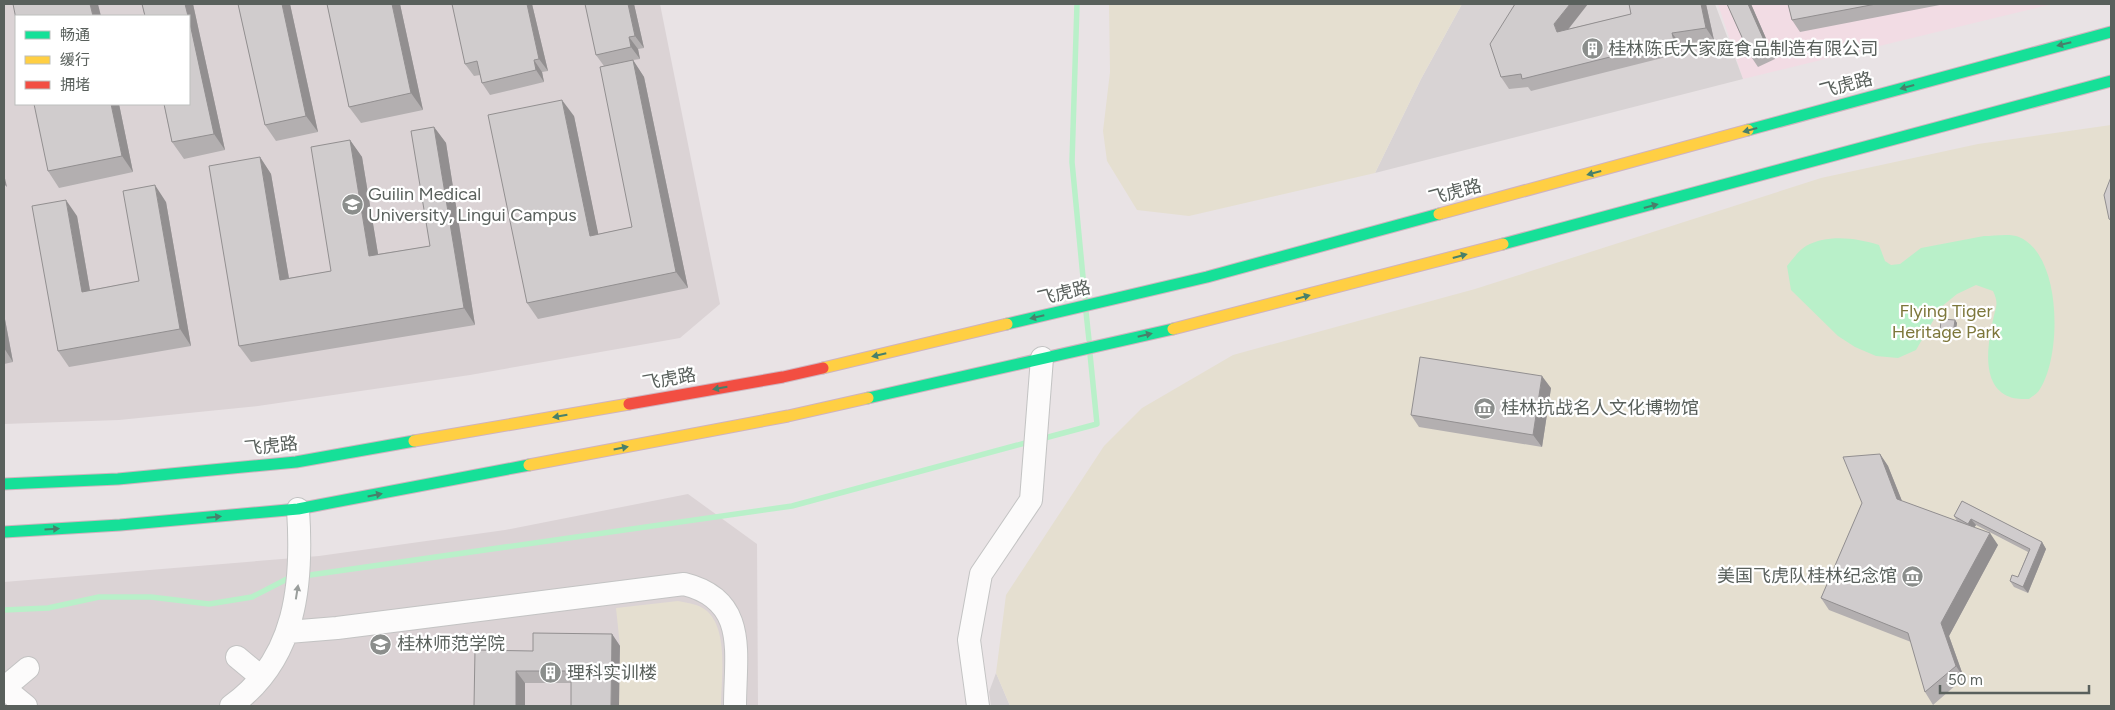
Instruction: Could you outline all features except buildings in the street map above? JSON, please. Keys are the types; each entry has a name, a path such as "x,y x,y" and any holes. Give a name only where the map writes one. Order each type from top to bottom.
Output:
{"main road":[{"name":"飞虎路","path":"4,484 118,479 296,462 784,378 1207,277 2111,32"},
{"path":"4,532 130,524 298,509 788,416 1213,320 1541,235 2111,81"}],"street":[{"path":"978,706 968,640 981,574 1031,500 1042,358"},
{"path":"230,706 243,697 270,666 288,632 298,591 300,546 298,509"},
{"path":"288,632 336,628 684,584 710,593 729,612 736,643 736,706"},
{"path":"237,657 261,676"},
{"path":"26,706 4,688 28,668"}],"shaded area":[{"name":"Guilin Medical University, Lingui Campus","path":"4,4 660,4 720,304 680,338 470,375 258,406 119,420 4,424"},
{"path":"1462,4 1715,4 1743,79 1375,173 1421,79"},
{"path":"1718,4 2053,4 1743,79"},
{"path":"1984,236 2015,236 2033,247 2044,264 2050,284 2054,307 2052,353 2047,373 2040,389 2029,399 2012,398 2000,391 1994,384 1990,374 1988,363 1989,340 1996,305 1993,291 1976,285 1957,294 1941,307 1916,350 1898,358 1876,356 1855,347 1838,336 1791,290 1787,266 1801,250 1815,242 1842,238 1879,245 1885,261 1891,265 1900,264 1921,248"},
{"name":"桂林师范学院","path":"688,494 757,544 758,706 4,706 4,582 319,556 505,530"},
{"path":"996,673 1010,706 991,706 989,692"}],"green space":[{"path":"1109,4 1462,4 1421,79 1375,173 1189,216 1137,210 1107,161 1103,131 1110,72"},
{"name":"Flying Tiger Heritage Park","path":"2111,125 2111,706 1010,706 996,673 1006,595 1104,446 1142,408 1233,355 1475,289 1821,178 1978,144"},
{"path":"678,601 701,607 714,620 721,643 721,706 619,706 620,646 616,608"}],"waterway":[{"path":"1077,4 1072,162 1085,298"},
{"path":"1086,312 1089,340"},
{"path":"1041,439 1097,424 1090,354"},
{"path":"310,575 792,506 1029,442"},
{"path":"4,610 48,608 99,597 151,597 209,604 252,597 287,579"}],"traffic: fast":[{"path":"1748,130 2111,32"},
{"path":"1503,244 2111,81"},
{"path":"1007,324 1207,277 1439,214"},
{"path":"868,398 1173,329"},
{"path":"4,484 118,479 296,462 414,441"},
{"path":"4,532 120,525 298,509 529,465"}],"traffic: slow":[{"path":"1439,214 1748,130"},
{"path":"1173,329 1503,244"},
{"path":"823,368 1007,324"},
{"path":"529,465 788,416 868,398"},
{"path":"414,441 629,404"}],"traffic: jam":[{"path":"629,404 783,377 823,368"}],"place":[{"name":"桂林陈氏大家庭食品制造有限公司","path":"1592,49"},
{"name":"Guilin Medical University, Lingui Campus","path":"352,204"},
{"name":"桂林抗战名人文化博物馆","path":"1485,408"},
{"name":"美国飞虎队桂林纪念馆","path":"1913,576"},
{"name":"桂林师范学院","path":"381,644"},
{"name":"理科实训楼","path":"551,673"}]}
